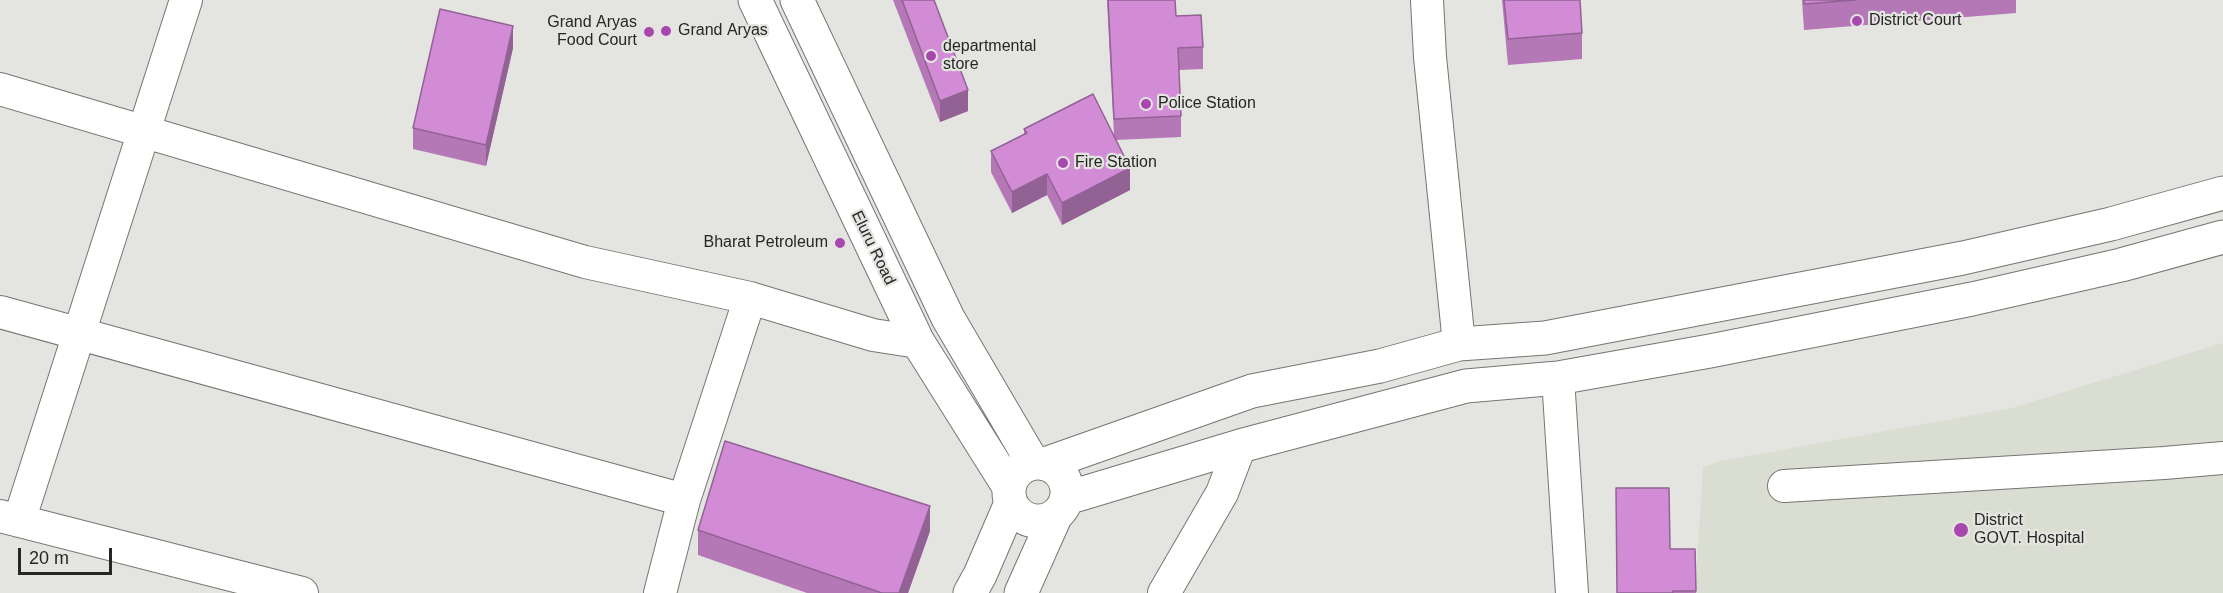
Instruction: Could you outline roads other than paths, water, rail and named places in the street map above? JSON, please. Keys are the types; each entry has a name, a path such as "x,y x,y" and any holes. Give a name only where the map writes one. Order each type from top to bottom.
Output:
{"main road":[{"name":"Eluru Road","path":"755,0 918,342 1010,495 1016,512 1024,519 1035,522 1045,521 1061,507"},
{"path":"798,0 948,318 1040,464 1055,468 1063,477 1067,487 1061,507 1021,593"},
{"path":"970,593 980,575 1010,495 1014,476 1022,468 1040,464 1252,391 1380,366 1459,344 1545,338 1953,260 2111,224 2223,193"},
{"path":"1061,507 1240,446 1466,386 1558,378 1960,301 2121,265 2223,237"},
{"path":"1953,260 1960,301"}],"street":[{"path":"186,0 80,332 10,518 302,593"},
{"path":"1427,0 1430,57 1459,344"},
{"path":"0,89 585,262 750,298 873,335 918,342"},
{"path":"660,593 684,500 750,298"},
{"path":"0,312 80,332 684,500"},
{"path":"1558,378 1572,593"},
{"path":"1164,593 1222,493 1240,446"},
{"path":"1784,486 2223,458"}],"place":[{"name":"District Court","path":"1857,21"},
{"name":"Grand Aryas","path":"666,31"},
{"name":"Grand Aryas Food Court","path":"649,32"},
{"name":"departmental store","path":"931,56"},
{"name":"Police Station","path":"1146,104"},
{"name":"Fire Station","path":"1063,163"},
{"name":"Bharat Petroleum","path":"840,243"},
{"name":"District GOVT. Hospital","path":"1961,530"}]}
